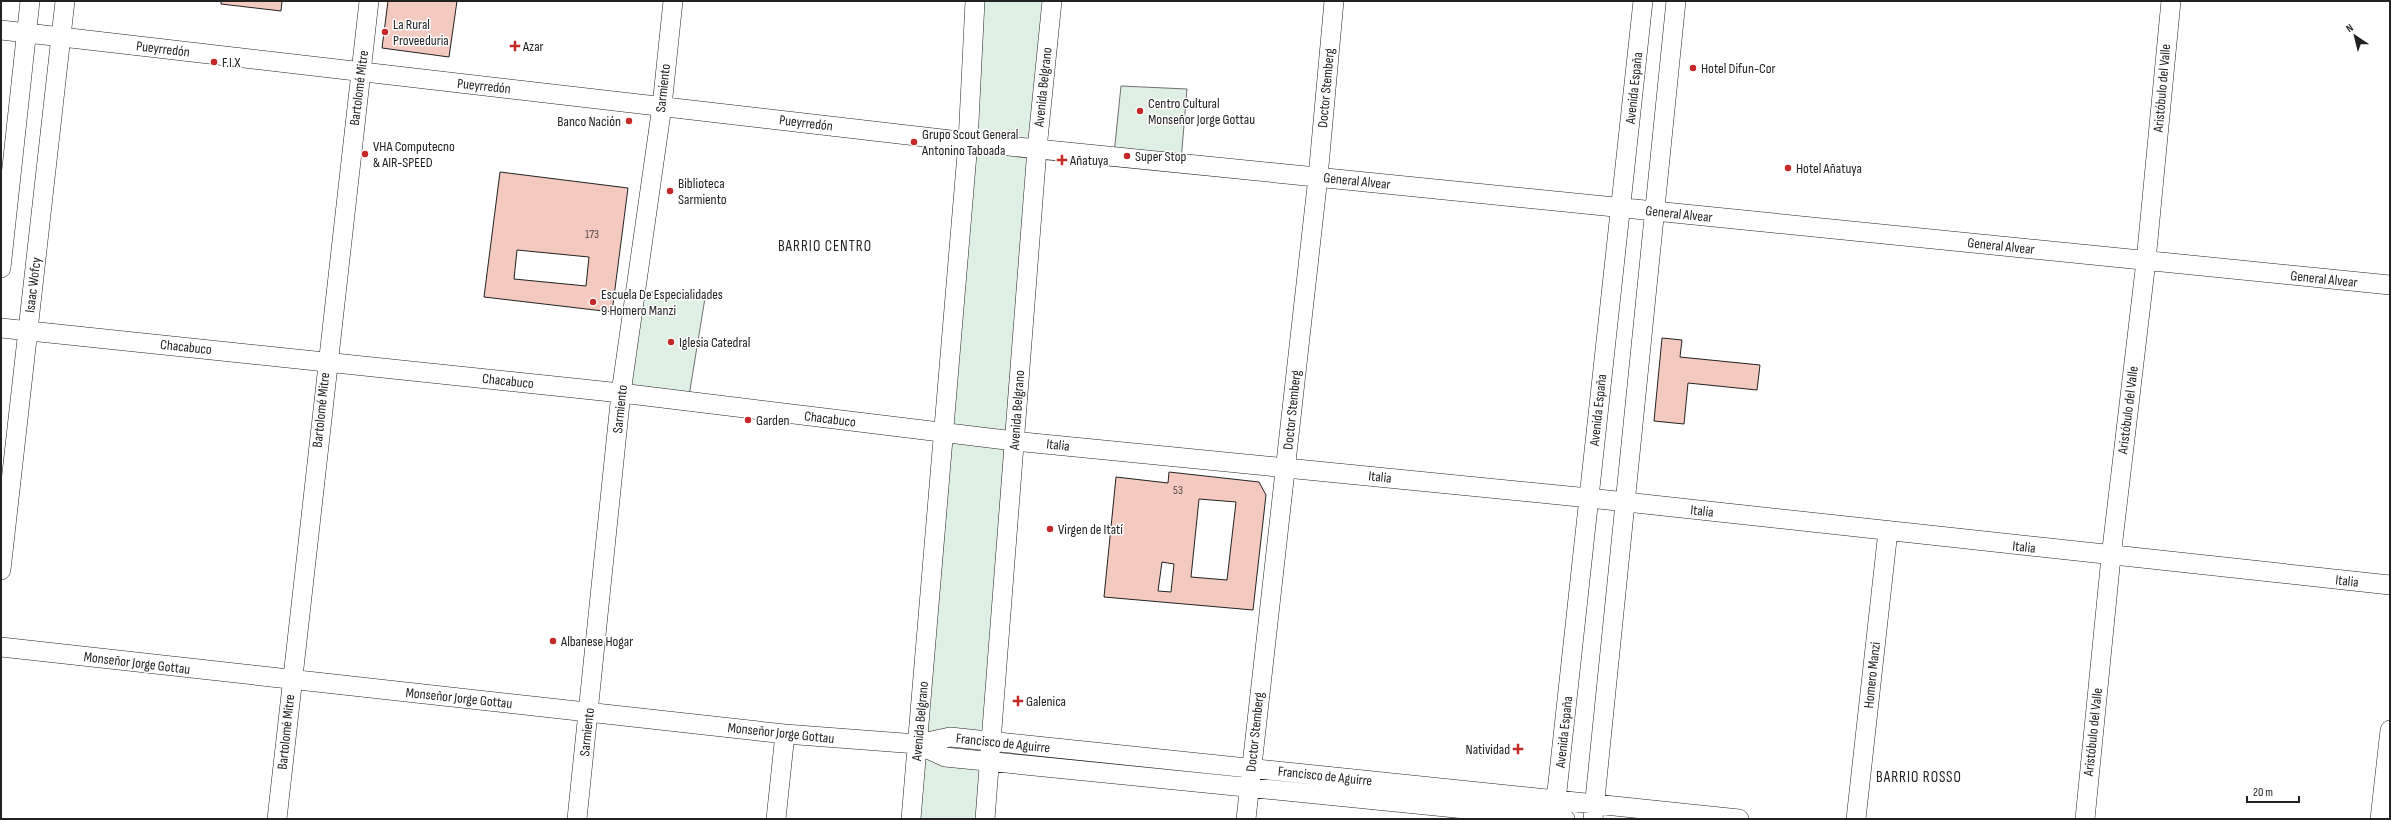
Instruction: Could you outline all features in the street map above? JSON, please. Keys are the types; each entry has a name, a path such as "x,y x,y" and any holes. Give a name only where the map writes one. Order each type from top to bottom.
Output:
{"street":[{"path":"1,268 30,1"},
{"name":"Isaac Wofcy","path":"1,570 65,1"},
{"name":"Bartolomé Mitre","path":"277,819 327,361 369,1"},
{"name":"Sarmiento","path":"577,819 622,393 662,106 673,1"},
{"name":"Avenida Belgrano","path":"911,819 968,142 976,1"},
{"name":"Avenida Belgrano","path":"985,819 1037,149 1052,1"},
{"name":"Doctor Stemberg","path":"1246,819 1318,177 1334,1"},
{"name":"Avenida España","path":"1558,814 1589,498 1643,1"},
{"path":"1594,811 1676,1"},
{"name":"Aristóbulo del Valle","path":"2085,819 2111,556 2146,261 2170,1"},
{"name":"Pueyrredón","path":"1,30 360,73 662,106 968,142"},
{"name":"General Alvear","path":"968,142 2390,285"},
{"name":"Chacabuco","path":"1,328 622,393 1014,441"},
{"name":"Italia","path":"1014,441 1589,498 2111,556 2390,585"},
{"name":"Homero Manzi","path":"1856,819 1888,531"},
{"name":"Monseñor Jorge Gottau","path":"1,647 292,681 786,734 918,744"},
{"path":"2380,819 2390,730"},
{"path":"776,819 786,734"},
{"name":"Francisco de Aguirre","path":"918,744 950,737 1251,768 1558,814"},
{"name":"Francisco de Aguirre","path":"918,744 945,757 1249,787 1558,814 1594,811 1739,819"}],"green space":[{"path":"984,1 1048,1 980,819 917,819"},
{"path":"1121,86 1187,89 1181,161 1114,154"},
{"path":"642,291 705,298 688,402 628,397"}],"building":[{"path":"221,1 282,1 281,11 221,4"},
{"path":"388,1 457,1 449,57 382,48"},
{"path":"500,172 628,188 612,312 484,297","holes":["517,250 589,257 586,286 514,279"]},
{"path":"1662,338 1682,340 1680,357 1760,365 1757,390 1688,383 1684,424 1654,421"},
{"path":"1169,472 1259,482 1266,495 1253,610 1104,597 1116,477 1168,483","holes":["1199,499 1236,502 1227,580 1191,577","1162,562 1174,564 1171,592 1158,591"]}],"place":[{"name":"La Rural Proveeduria","path":"385,32"},
{"name":"Azar","path":"515,46"},
{"name":"F.I.X","path":"214,62"},
{"name":"Hotel Difun-Cor","path":"1693,68"},
{"name":"Centro Cultural Monseñor Jorge Gottau","path":"1140,111"},
{"name":"Banco Nación","path":"629,121"},
{"name":"Grupo Scout General Antonino Taboada","path":"914,142"},
{"name":"VHA Computecno & AIR-SPEED","path":"365,154"},
{"name":"Super Stop","path":"1127,156"},
{"name":"Añatuya","path":"1062,160"},
{"name":"Hotel Añatuya","path":"1788,168"},
{"name":"Biblioteca Sarmiento","path":"670,191"},
{"name":"Escuela De Especialidades 9 Homero Manzi","path":"593,302"},
{"name":"Iglesia Catedral","path":"671,342"},
{"name":"Garden","path":"748,420"},
{"name":"Virgen de Itatí","path":"1050,529"},
{"name":"Albanese Hogar","path":"553,641"},
{"name":"Galenica","path":"1018,701"},
{"name":"Natividad","path":"1518,749"}],"district":[{"name":"BARRIO CENTRO","path":"825,246"},
{"name":"BARRIO ROSSO","path":"1919,777"}]}
